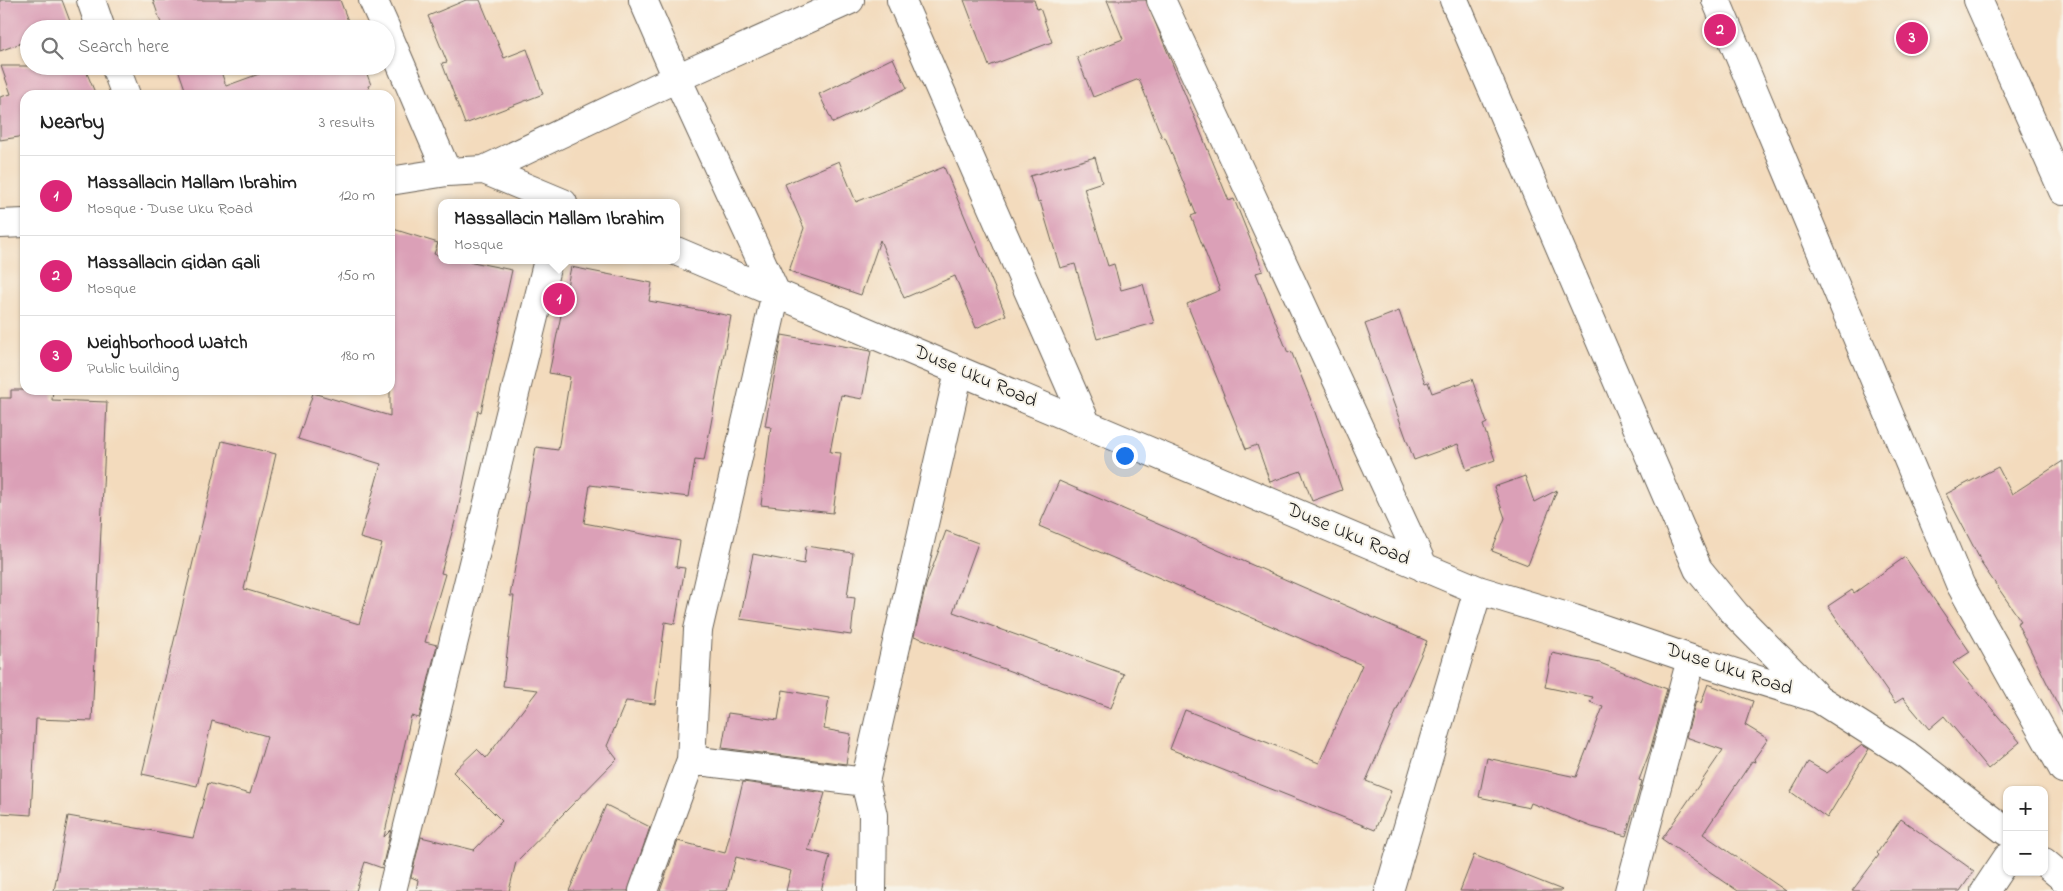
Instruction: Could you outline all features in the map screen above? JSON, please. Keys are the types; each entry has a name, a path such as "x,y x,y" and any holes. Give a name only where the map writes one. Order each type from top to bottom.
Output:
{"street":[{"path":"91,0 99,20"},
{"path":"373,0 382,20"},
{"path":"643,0 776,293 698,630 691,760 643,891"},
{"path":"395,180 447,172 484,170 677,78 850,0"},
{"path":"901,0 1087,425"},
{"path":"1161,0 1424,568"},
{"path":"1454,0 1698,569 1735,614 1819,699"},
{"path":"1716,0 1960,584 2063,769"},
{"path":"1978,0 2062,189"},
{"path":"395,50 447,172"},
{"path":"119,75 124,90"},
{"path":"484,170 553,199"},
{"path":"0,224 20,223"},
{"name":"Duse Uku Road","path":"680,253 1478,590 1574,619 1691,659 1819,699 1906,755 2006,831"},
{"path":"392,891 547,264"},
{"path":"872,891 873,815 865,782 959,370"},
{"path":"1389,891 1478,590"},
{"path":"1628,891 1691,659"},
{"path":"691,760 865,782"},
{"path":"1985,891 2003,864"},
{"path":"2048,865 2063,878"}],"building":[{"path":"0,0 62,0 70,20 20,20 20,43 0,51"},
{"path":"153,0 340,0 348,20 160,20"},
{"path":"466,0 480,0 504,58 527,49 543,94 465,124 442,63 447,62 428,16"},
{"path":"964,0 1034,0 1037,9 1040,8 1052,42 989,66"},
{"path":"1107,0 1146,0 1229,201 1234,199 1263,271 1256,273 1288,353 1291,351 1310,398 1342,490 1312,501 1301,471 1270,482 1257,445 1246,449 1187,304 1220,290 1191,216 1196,214 1165,137 1162,138 1139,79 1093,97 1077,57 1123,39"},
{"path":"893,58 907,88 833,123 819,94"},
{"path":"1,66 20,66 20,75 88,75 94,90 20,90 20,137 0,140 0,97 11,94"},
{"path":"180,75 222,75 226,86 256,75 367,75 371,85 368,86 369,90 185,90"},
{"path":"1095,157 1102,182 1084,188 1108,266 1114,264 1121,290 1143,284 1154,323 1097,339 1075,264 1060,268 1040,201 1038,202 1030,176"},
{"path":"839,161 856,202 944,167 1006,315 976,328 955,276 904,298 880,240 861,295 789,271 804,228 785,184"},
{"path":"395,230 438,243 434,254 438,255 438,264 483,264 512,270 481,412 478,411 458,510 441,573 445,574 425,642 437,645 419,718 411,716 384,837 391,830 382,868 365,862 356,891 54,891 68,816 193,838 208,783 250,794 267,736 212,721 197,786 142,774 222,441 276,454 244,589 359,624 382,544 360,538 381,464 298,439 312,395 320,395 390,416 390,395 395,395"},
{"path":"571,267 652,283 649,301 731,316 704,461 695,460 689,497 590,485 584,523 680,541 676,567 685,568 675,624 665,622 655,704 626,701 607,746 617,759 516,862 509,891 416,891 418,880 411,877 421,837 474,850 502,821 453,772 477,749 486,758 538,690 503,686 514,596 510,596 536,447 558,450 570,377 549,373"},
{"path":"1399,311 1425,383 1428,382 1432,393 1472,379 1487,423 1483,425 1495,460 1467,470 1458,444 1414,460 1365,324"},
{"path":"782,335 871,351 862,399 841,395 830,452 841,453 833,513 761,505 771,427 765,426"},
{"path":"11,390 20,390 20,395 52,395 52,400 107,402 92,721 36,719 31,815 0,813 0,398 11,398"},
{"path":"2063,461 2063,715 2017,623 2021,621 1981,563 1983,565 1946,494 1998,467 2012,494"},
{"path":"1525,476 1534,502 1557,490 1528,565 1492,551 1505,518 1494,487"},
{"path":"1059,481 1427,641 1366,781 1391,791 1375,830 1170,749 1185,710 1319,763 1362,665 1039,526"},
{"path":"946,531 978,543 953,612 1124,674 1111,708 914,636 926,585"},
{"path":"806,546 853,553 847,597 855,598 851,635 740,619 753,554 804,564"},
{"path":"1905,557 1970,652 1953,663 2020,742 1988,769 1944,716 1929,729 1903,698 1895,703 1828,606 1852,590 1854,593"},
{"path":"1552,653 1600,663 1667,689 1650,751 1639,780 1642,781 1626,836 1592,827 1531,803 1529,808 1479,797 1487,758 1576,777 1603,707 1590,702 1593,697 1545,687"},
{"path":"1708,684 1753,701 1745,725 1768,739 1754,759 1755,762 1752,761 1703,834 1786,891 1738,891 1662,839 1723,750 1686,737 1696,701 1701,703"},
{"path":"783,690 829,698 824,729 851,734 846,764 722,748 728,713 778,720"},
{"path":"1862,745 1869,749 1827,818 1791,792 1808,762 1827,773"},
{"path":"743,782 825,793 808,850 830,856 821,891 786,891 791,871 736,857 727,891 660,891 678,841 725,853"},
{"path":"606,805 650,827 628,891 569,891"},
{"path":"1901,819 1974,871 1960,891 1852,891 1879,855 1877,853"},
{"path":"1474,855 1562,890 1460,891"}],"place":[{"name":"Massallacin Gidan Gali","path":"1720,30"},
{"name":"Neighborhood Watch","path":"1912,38"},
{"name":"Massallacin Mallam Ibrahim","path":"559,299"}]}
